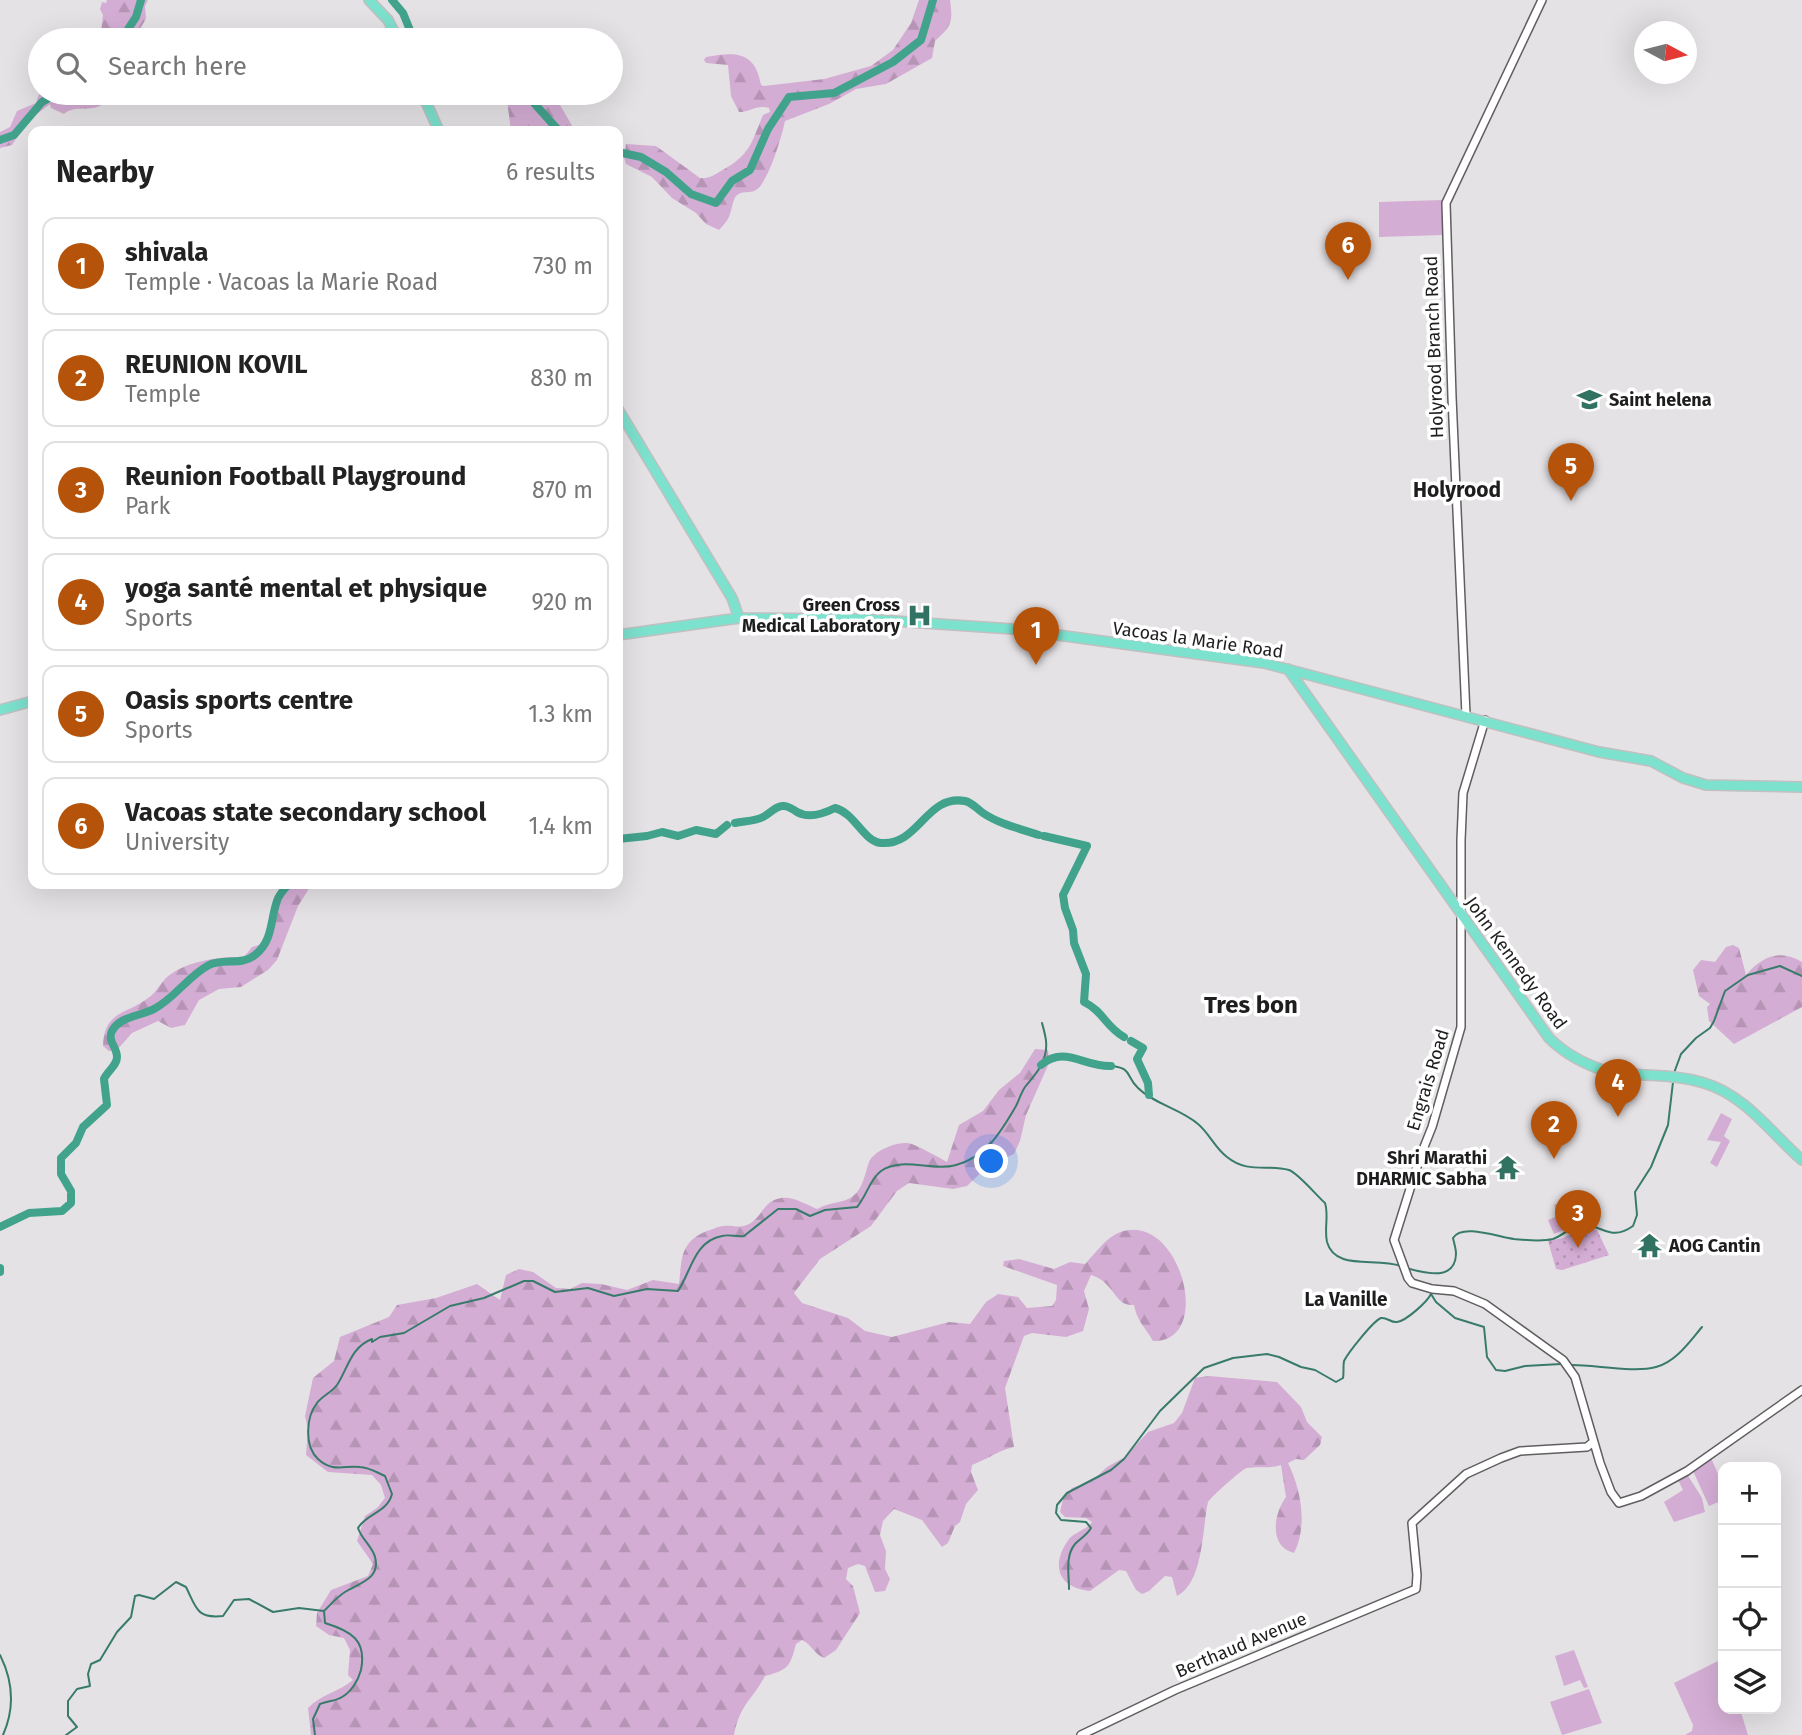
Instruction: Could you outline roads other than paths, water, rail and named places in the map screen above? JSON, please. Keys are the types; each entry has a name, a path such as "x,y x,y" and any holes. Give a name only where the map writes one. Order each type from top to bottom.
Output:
{"main road":[{"path":"369,0 392,28"},
{"path":"427,105 437,126"},
{"path":"623,416 732,598 739,618"},
{"name":"Vacoas la Marie Road","path":"623,634 739,618 845,618 988,626 1234,658 1288,669 1599,752 1651,761 1699,784 1802,787"},
{"name":"John Kennedy Road","path":"1288,669 1549,1038 1561,1049 1588,1065 1612,1073 1674,1078 1710,1085 1736,1099 1802,1160"},
{"path":"0,710 28,702"}],"street":[{"name":"Holyrood Branch Road","path":"1466,715 1446,204 1542,0"},
{"name":"Engrais Road","path":"1485,720 1463,793 1461,1027 1432,1127 1394,1240 1408,1278 1418,1286 1454,1291 1485,1304 1563,1360 1575,1377 1592,1447"},
{"path":"1592,1447 1614,1498 1619,1503 1630,1500 1695,1466 1802,1390"},
{"name":"Berthaud Avenue","path":"1081,1735 1175,1690 1416,1589 1412,1523 1471,1471 1513,1453 1592,1447"}],"waterway":[{"path":"129,28 136,17 141,0"},
{"path":"392,0 403,13 409,28"},
{"path":"623,153 641,157 666,172 691,194 716,203 732,181 750,170 768,129 789,97 834,93 893,62 921,40 933,0"},
{"path":"0,140 14,135 39,105"},
{"path":"536,105 555,126"},
{"path":"735,823 760,818 782,806 811,815 835,808 848,815 875,841 894,842 905,837 941,805 952,801 965,801 996,820 1039,835"},
{"path":"623,838 662,832 678,836 696,830 716,834 727,825"},
{"path":"1044,836 1087,846 1063,895 1065,908 1086,974 1084,1002 1124,1037"},
{"path":"0,1227 29,1213 62,1211 71,1203 71,1191 61,1174 61,1158 76,1143 83,1127 107,1105 104,1079 117,1060 111,1038 116,1026 125,1019 162,1004 209,965 244,960 255,955 265,943 278,898 285,889"},
{"path":"1674,1073 1681,1054 1710,1028 1725,991 1748,975 1780,966 1802,976"},
{"path":"315,1735 313,1719 320,1704 340,1698 354,1686 362,1660 362,1651 355,1638 325,1623 324,1611 342,1594 368,1579 375,1570 374,1553 358,1528 386,1505 392,1494 385,1476 366,1468 329,1466 318,1459 310,1447 308,1431 313,1409 337,1385 359,1347 372,1339 372,1342 380,1337 404,1333 450,1306 484,1298 524,1281 533,1281 555,1292 588,1288 614,1296 647,1289 678,1291 694,1258 705,1244 722,1236 744,1236 778,1209 796,1209 810,1216 825,1210 857,1207 877,1174 890,1167 908,1164 947,1167 967,1161 992,1142 1042,1064 1046,1047 1042,1023"},
{"path":"1131,1041 1143,1048 1137,1059 1148,1083 1149,1095"},
{"path":"1041,1065 1050,1059 1066,1057 1111,1066"},
{"path":"1111,1066 1126,1071 1144,1094 1198,1124 1223,1153 1235,1162 1250,1167 1281,1168 1297,1175 1325,1203 1327,1242 1338,1257 1357,1262 1401,1266"},
{"path":"1406,1268 1437,1273 1450,1269 1456,1254 1453,1238 1464,1232 1539,1241 1553,1239 1582,1225 1613,1233 1633,1226 1637,1215 1635,1192 1651,1167 1668,1125 1673,1082"},
{"path":"1069,1589 1070,1554 1075,1544 1091,1528 1086,1522 1061,1520 1056,1513 1057,1505 1067,1493 1111,1470 1124,1459 1160,1411 1204,1368 1233,1358 1267,1354 1315,1370 1336,1382 1343,1378 1346,1357 1372,1325 1381,1318 1401,1321 1416,1311 1431,1294 1436,1302 1455,1318 1484,1327 1487,1357 1496,1370 1561,1364"},
{"path":"1572,1365 1626,1369 1656,1367 1676,1356 1702,1327"},
{"path":"66,1735 77,1727 68,1716 68,1701 77,1689 90,1686 88,1674 91,1664 100,1660 117,1632 131,1617 135,1596 154,1599 176,1582 186,1587 195,1606 207,1616 223,1616 234,1600 249,1599 273,1612 299,1608 324,1611"},
{"path":"0,1655 8,1675 11,1695 3,1735"}],"place":[{"name":"Vacoas state secondary school","path":"1348,280"},
{"name":"Saint helena","path":"1589,400"},
{"name":"Oasis sports centre","path":"1571,501"},
{"name":"Green Cross Medical Laboratory","path":"920,615"},
{"name":"shivala","path":"1036,665"},
{"name":"yoga santé mental et physique","path":"1618,1117"},
{"name":"REUNION KOVIL","path":"1554,1159"},
{"name":"Shri Marathi DHARMIC Sabha","path":"1507,1168"},
{"name":"AOG Cantin","path":"1649,1246"},
{"name":"Reunion Football Playground","path":"1578,1248"}],"district":[{"name":"Holyrood","path":"1457,490"},
{"name":"Tres bon","path":"1251,1005"},
{"name":"La Vanille","path":"1346,1299"}]}
